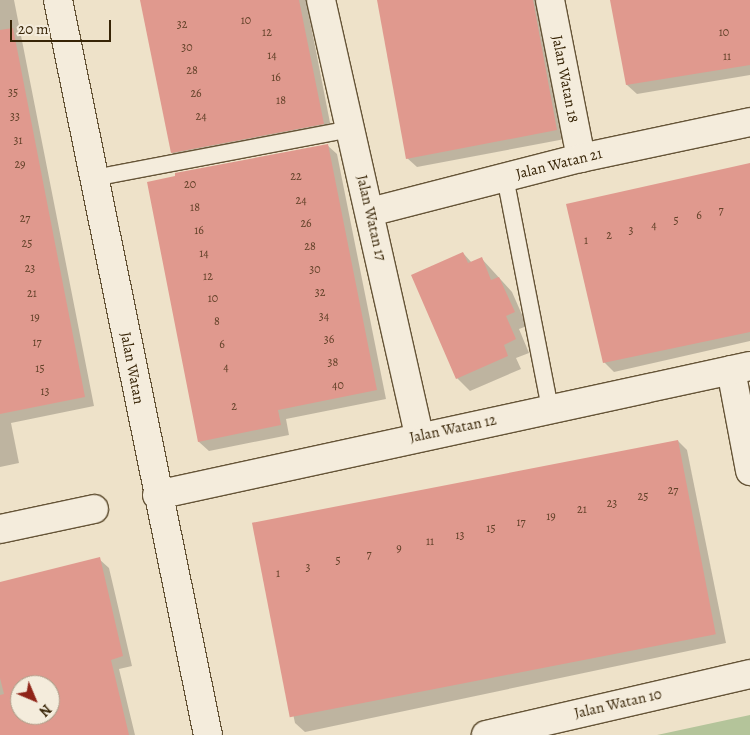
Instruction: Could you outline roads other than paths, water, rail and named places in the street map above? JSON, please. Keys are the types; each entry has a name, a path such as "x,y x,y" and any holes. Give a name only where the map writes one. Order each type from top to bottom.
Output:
{"street":[{"name":"Jalan Watan","path":"58,0 157,495 208,735"},
{"name":"Jalan Watan 17","path":"321,0 370,212 418,436"},
{"name":"Jalan Watan 18","path":"550,0 581,158"},
{"name":"Jalan Watan 21","path":"370,212 581,158 750,122"},
{"name":"Jalan Watan 12","path":"157,495 418,436 741,368"},
{"path":"741,368 750,471"},
{"path":"0,529 94,509"},
{"name":"Jalan Watan 10","path":"486,735 750,674"}],"lane":[{"path":"94,178 351,129"},
{"path":"505,177 550,408"}]}
